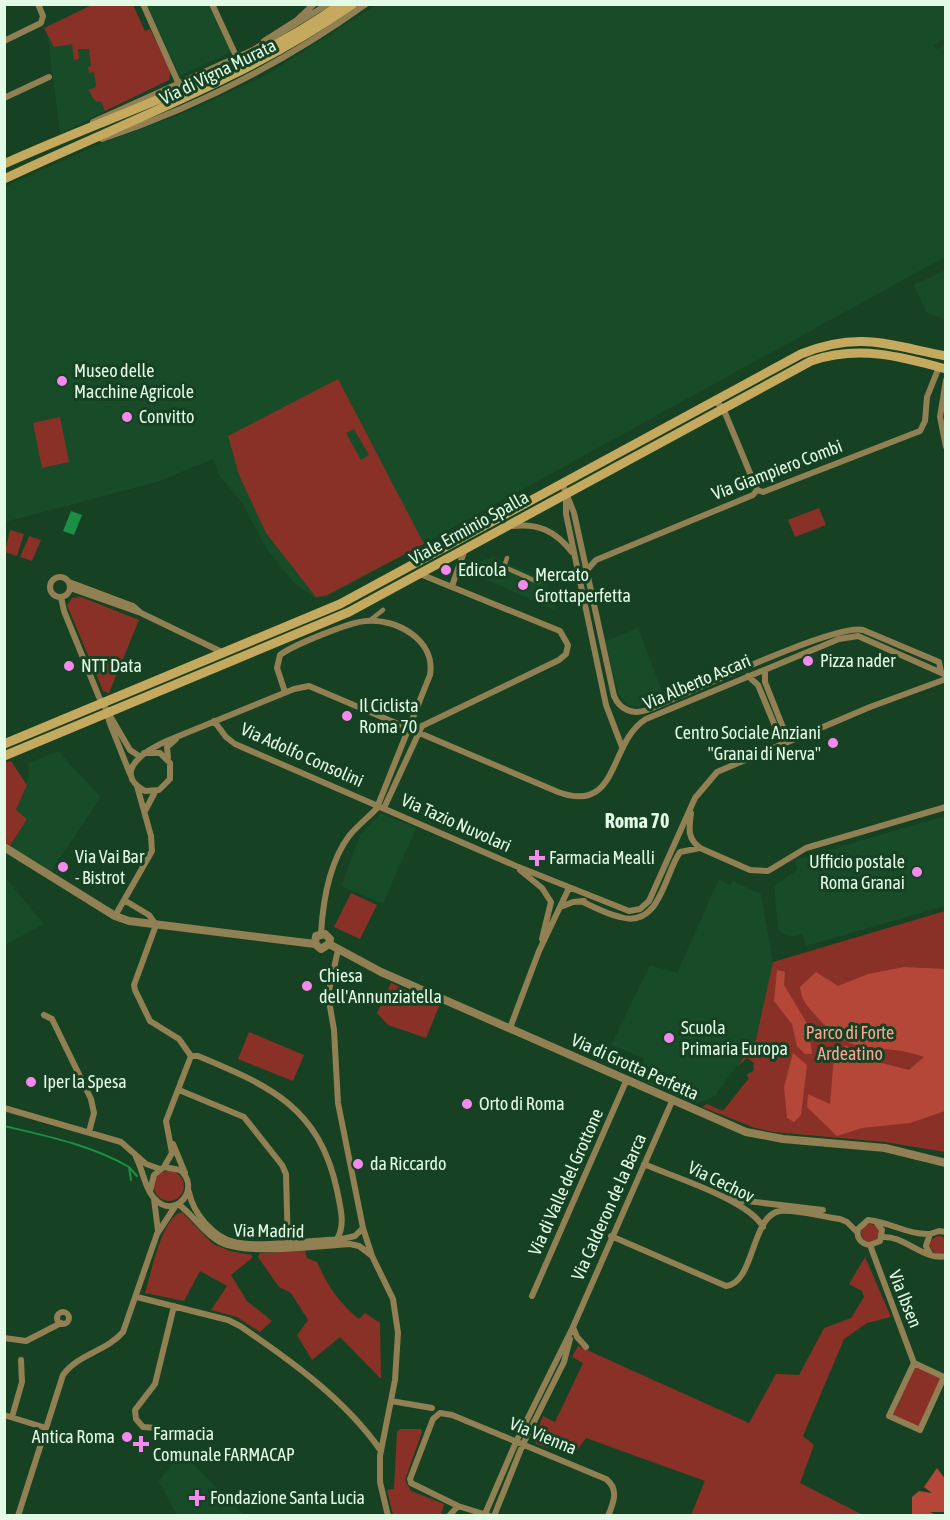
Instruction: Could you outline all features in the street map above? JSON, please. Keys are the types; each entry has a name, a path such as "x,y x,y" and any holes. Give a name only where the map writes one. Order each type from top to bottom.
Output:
{"main road":[{"name":"Via di Vigna Murata","path":"4,164 248,61 295,36 341,4"},
{"name":"Via di Vigna Murata","path":"4,179 265,60 307,36 353,4"},
{"name":"Viale Erminio Spalla","path":"4,756 353,597 791,358 833,344 863,341 890,343 945,356"},
{"name":"Viale Erminio Spalla","path":"4,744 236,660 339,617 805,364 835,354 877,353 942,368"}],"street":[{"path":"4,40 39,24 42,20 38,4"},
{"path":"143,4 178,82"},
{"path":"212,4 237,58"},
{"path":"256,49 314,4"},
{"name":"Via di Vigna Murata","path":"72,134 178,82 256,49 328,4"},
{"name":"Via di Vigna Murata","path":"73,147 168,115 257,73 306,46 366,4"},
{"path":"4,98 49,77"},
{"name":"Via Giampiero Combi","path":"586,570 596,560 753,495 757,490 763,492 920,431 925,421 927,397 942,368"},
{"path":"945,381 940,423 945,447"},
{"path":"714,400 723,408 757,490"},
{"path":"584,471 589,481"},
{"path":"562,483 574,513 609,677 601,679"},
{"path":"566,494 566,514 601,679 608,710 622,747"},
{"path":"508,526 526,524 548,529 558,535 574,555"},
{"path":"452,586 465,549"},
{"path":"507,558 502,566 541,583 542,574"},
{"path":"315,944 315,938 321,933 329,877 334,865 351,834 380,806 418,730 423,725 563,658 568,650 568,640 560,631 420,574"},
{"path":"70,585 68,594 61,597 51,592 50,583 58,577 70,585 228,652 236,660"},
{"path":"61,597 64,611 137,785 152,836 152,851 115,915"},
{"path":"369,621 383,610"},
{"path":"285,692 277,665 282,654 351,624 369,621 400,629 419,639 429,654 431,669 380,806"},
{"name":"Via Alberto Ascari","path":"142,755 214,721 285,692 302,686 317,687 572,797 588,796 602,788 610,778 630,732 640,722 800,646 850,629 861,629 877,640 922,663"},
{"name":"Via Alberto Ascari","path":"609,677 615,700 626,710 639,712 765,670 851,636 877,640 939,662 944,675"},
{"path":"594,645 602,643"},
{"path":"800,646 803,655"},
{"path":"922,663 944,675"},
{"path":"922,663 930,674 930,682"},
{"path":"765,670 765,682 785,742"},
{"name":"Via Tazio Nuvolari","path":"581,901 621,918 644,915 656,904 700,791 717,772 944,675"},
{"path":"748,676 758,685 785,742"},
{"path":"106,708 130,750 142,755 158,753 169,760"},
{"name":"Via Adolfo Consolini","path":"214,721 226,737 235,744 380,806"},
{"path":"137,785 145,791 155,792 164,788 171,779 172,770 166,752 168,745 187,733"},
{"path":"132,776 133,765 142,755"},
{"path":"144,812 155,792"},
{"name":"Via Tazio Nuvolari","path":"380,806 624,911 642,908 651,898 671,861"},
{"name":"Via Tazio Nuvolari","path":"692,807 689,834 693,843 700,848"},
{"path":"671,861 682,851 700,848 750,870 768,871 806,848 945,807"},
{"path":"4,848 115,915 129,921 315,944 321,949 329,944"},
{"name":"Via Tazio Nuvolari","path":"516,866 542,888 551,902 539,951"},
{"path":"510,1028 539,951 569,888"},
{"path":"124,900 149,915 156,926"},
{"path":"562,906 581,901 598,900"},
{"path":"156,926 134,985 135,990 150,1021 179,1039 191,1056"},
{"name":"Via di Grotta Perfetta","path":"321,933 328,935 329,944 338,950 738,1128 762,1136 885,1148 945,1163"},
{"path":"338,950 328,988 328,1002 334,1030 338,1103 363,1228 372,1256 391,1294 395,1311 398,1349 381,1450 380,1477 388,1515"},
{"path":"44,1015 52,1019 91,1100 93,1115 89,1132"},
{"path":"18,1515 66,1372 76,1362 118,1338 125,1329 156,1238 177,1205 189,1192 187,1176 171,1141 166,1121 191,1056"},
{"path":"191,1056 198,1056 264,1085 288,1103 307,1122 322,1147 334,1180 343,1227 337,1239"},
{"name":"Via di Valle del Grottone","path":"532,1296 627,1079"},
{"path":"179,1090 244,1117 282,1165 285,1174 288,1244"},
{"name":"Via Calderon de la Barca","path":"490,1515 519,1443 564,1362 573,1327 673,1099"},
{"path":"4,1107 121,1142 146,1164 162,1168 176,1168 187,1176"},
{"path":"156,1238 151,1179 171,1156 171,1141"},
{"path":"133,1151 152,1194 165,1206 177,1205"},
{"name":"Via Cechov","path":"611,1236 716,1284 729,1286 740,1278 763,1227 756,1216 726,1198 644,1164"},
{"name":"Via Madrid","path":"189,1192 192,1205 198,1213 215,1232 227,1239 242,1243 354,1245 372,1256"},
{"path":"726,1198 809,1211 844,1220 857,1232 860,1240 870,1245 877,1243 882,1237 881,1227 876,1221"},
{"name":"Via Madrid","path":"177,1205 213,1238 227,1246 242,1249 288,1244"},
{"path":"763,1227 768,1218 779,1212 823,1210"},
{"path":"857,1232 865,1221 876,1221 912,1234 930,1234 939,1230 945,1232"},
{"name":"Via Madrid","path":"305,1244 355,1236 363,1228"},
{"path":"930,1234 926,1246 930,1254"},
{"path":"882,1237 890,1237 930,1254 945,1256"},
{"name":"Via Ibsen","path":"870,1245 914,1363"},
{"path":"137,1297 228,1320 244,1329 312,1378 368,1432 381,1450"},
{"path":"156,1428 142,1427 136,1419 135,1410 154,1387 174,1306"},
{"path":"4,1338 26,1341 61,1323"},
{"path":"573,1327 577,1337 586,1347"},
{"path":"12,1417 22,1382 21,1360"},
{"path":"914,1363 944,1377 920,1430 890,1416 914,1363"},
{"path":"391,1401 432,1408"},
{"name":"Via Vienna","path":"458,1506 414,1486 410,1479 433,1419 443,1412 598,1474 612,1484 615,1500 608,1515"},
{"path":"4,1415 46,1428"},
{"path":"448,1515 453,1508 458,1506 490,1515"}],"shaded area":[{"path":"147,5 209,5 231,52 180,76"},
{"path":"376,5 945,5 945,39 934,45 937,49 945,45 945,257 327,597 314,598 293,582 266,548 242,503 220,477 213,459 157,482 5,522 4,187 97,145 184,113 264,76"},
{"path":"89,14 105,111 60,134 47,32"},
{"path":"945,270 945,320 926,312 914,285"},
{"path":"71,511 82,515 74,535 63,531"},
{"name":"Mercato Grottaperfetta","path":"494,557 549,582 547,588 555,592 553,598 558,600 554,610 469,572 473,564 478,566 480,561"},
{"path":"638,628 664,696 640,706 629,705 619,696 605,641"},
{"path":"58,751 101,797 51,871 10,846 27,819 16,811 27,785 29,763"},
{"path":"381,813 416,828 383,904 341,886 360,835"},
{"path":"945,816 945,906 806,946 802,933 791,937 782,934 778,928 774,886 797,870 795,860"},
{"path":"4,876 44,924 5,945 4,945"},
{"path":"719,879 730,885 733,881 761,894 773,962 756,1039 715,1096 695,1104 639,1079 644,1058 611,1045 650,965 677,973"},
{"path":"904,967 945,969 945,1111 910,1123 862,1128 837,1136 807,1107 808,1094 830,1104 834,1057 846,1045 858,1057 909,1070 924,1057 908,1052 868,1048 844,1040 832,1032 808,1007 802,997 800,987 816,972 838,986 868,974"},
{"path":"777,970 785,972 784,985 808,1025 812,1054 805,1054 797,1046 792,1024 774,1001"},
{"path":"793,1053 807,1065 801,1115 794,1122 787,1118 784,1087"},
{"name":"Fondazione Santa Lucia","path":"183,1452 244,1515 177,1515 158,1481"},
{"path":"937,1468 945,1479 945,1512 930,1512 936,1515 912,1515 912,1497 919,1491 932,1493 924,1487"}],"green space":[{"path":"92,5 133,5 145,31 150,29 171,71 169,80 105,111 101,101 96,102 88,90 96,87 94,72 89,73 88,67 91,66 89,49 78,49 79,59 74,60 72,44 54,47 44,28"},
{"path":"338,379 424,544 327,595 316,597 266,533 239,475 228,436","holes":["354,429 369,455 361,460 346,433"]},
{"path":"60,417 69,462 42,468 33,423"},
{"path":"819,508 826,525 795,537 788,520"},
{"path":"10,530 24,534 17,556 5,552"},
{"path":"29,536 41,540 32,561 20,557"},
{"path":"81,597 139,620 109,693 103,691 67,605 72,598"},
{"path":"11,761 27,785 16,810 27,819 10,846 5,842 4,763"},
{"path":"351,893 377,905 360,939 334,927"},
{"name":"Parco di Forte Ardeatino","path":"945,911 945,1152 885,1142 773,1132 755,1128 702,1107 707,1104 723,1111 749,1078 746,1075 753,1071 754,1063 747,1058 737,1067 756,1039 773,962"},
{"path":"391,983 440,1004 426,1038 388,1025 377,1013"},
{"path":"249,1032 304,1055 293,1081 238,1059"},
{"path":"169,1171 180,1175 184,1186 180,1197 169,1201 158,1197 154,1186 158,1175"},
{"path":"182,1212 213,1244 230,1251 252,1255 252,1258 231,1275 247,1301 272,1321 260,1332 237,1317 211,1310 227,1286 200,1271 184,1301 145,1293 163,1234 175,1216"},
{"path":"870,1224 876,1227 879,1233 876,1239 870,1242 864,1239 861,1233 864,1227"},
{"path":"939,1236 945,1239 948,1245 945,1251 939,1254 933,1251 930,1245 933,1239"},
{"path":"305,1251 307,1258 317,1262 334,1293 352,1313 359,1319 365,1313 380,1323 381,1379 340,1337 312,1360 297,1335 308,1320 291,1293 279,1287 258,1257 260,1253"},
{"path":"865,1257 891,1317 867,1323 844,1339 803,1436 814,1445 800,1483 863,1515 691,1515 705,1481 586,1438 573,1456 536,1444 533,1440 543,1416 555,1422 583,1363 572,1357 578,1346 749,1423 776,1374 799,1375 824,1328 851,1318 864,1297 862,1291 849,1284"},
{"path":"915,1366 941,1378 919,1427 893,1415"},
{"path":"400,1429 421,1429 422,1432 405,1480 411,1491 444,1504 441,1515 393,1515 387,1490 394,1489 397,1432"}],"waterway":[{"path":"4,1126 68,1142 114,1159 129,1167 131,1180"},
{"path":"129,1167 137,1176"}],"place":[{"name":"Museo delle Macchine Agricole","path":"62,381"},
{"name":"Convitto","path":"127,417"},
{"name":"Edicola","path":"446,570"},
{"name":"Mercato Grottaperfetta","path":"523,585"},
{"name":"Pizza nader","path":"808,661"},
{"name":"NTT Data","path":"69,666"},
{"name":"Il Ciclista Roma 70","path":"347,716"},
{"name":"Centro Sociale Anziani \"Granai di Nerva\"","path":"833,743"},
{"name":"Farmacia Mealli","path":"537,858"},
{"name":"Via Vai Bar - Bistrot","path":"63,867"},
{"name":"Ufficio postale Roma Granai","path":"917,872"},
{"name":"Chiesa dell'Annunziatella","path":"307,986"},
{"name":"Scuola Primaria Europa","path":"669,1038"},
{"name":"Iper la Spesa","path":"31,1082"},
{"name":"Orto di Roma","path":"467,1104"},
{"name":"da Riccardo","path":"358,1164"},
{"name":"Antica Roma","path":"127,1437"},
{"name":"Farmacia Comunale FARMACAP","path":"141,1444"},
{"name":"Fondazione Santa Lucia","path":"197,1498"}],"district":[{"name":"Roma 70","path":"637,821"}]}
